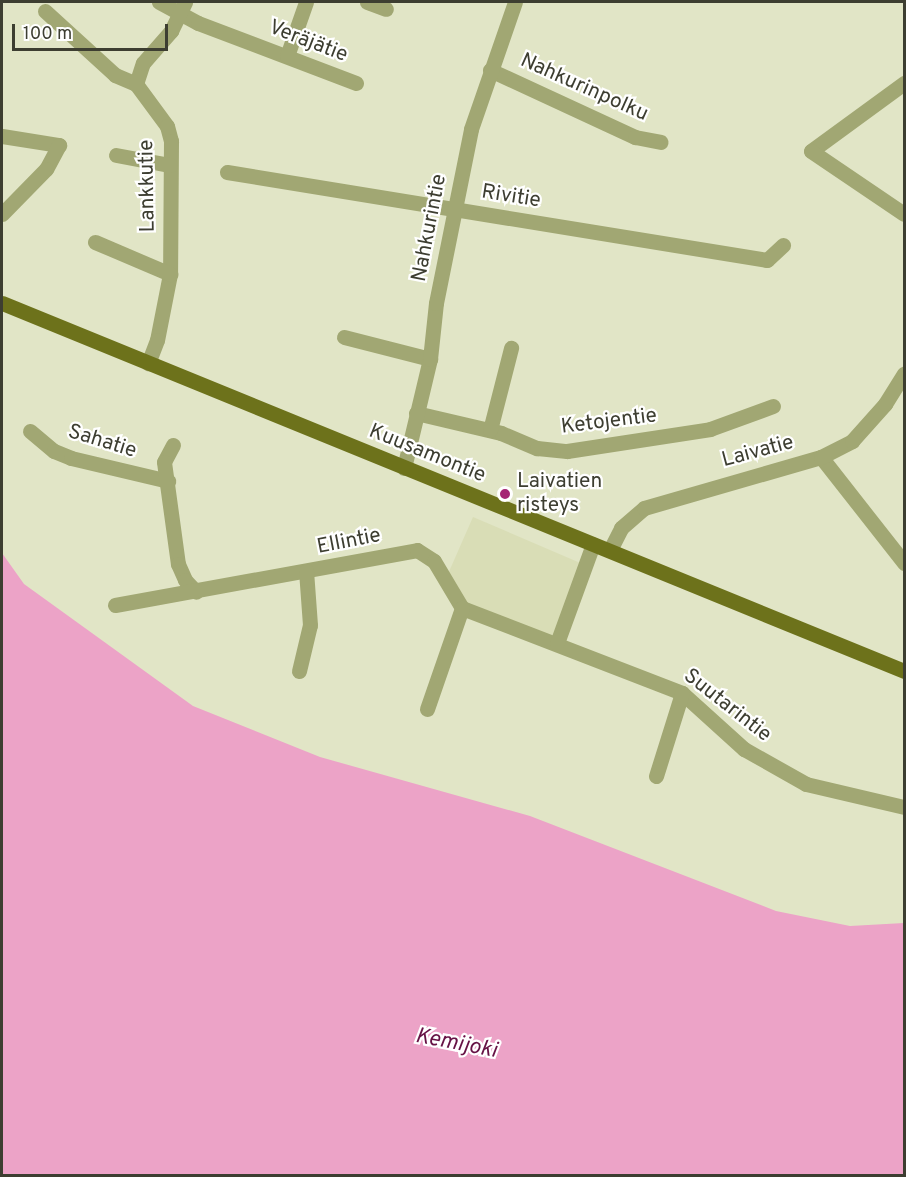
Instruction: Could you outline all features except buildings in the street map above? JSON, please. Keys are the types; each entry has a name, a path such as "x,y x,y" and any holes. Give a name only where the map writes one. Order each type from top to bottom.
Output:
{"main road":[{"name":"Kuusamontie","path":"2,303 904,671"}],"street":[{"path":"45,11 115,75 136,84 143,63 171,31 182,8 159,2"},
{"path":"287,56 306,2"},
{"path":"367,2 386,9"},
{"name":"Nahkurintie","path":"404,468 430,359 454,209 471,129 515,2"},
{"name":"Veräjätie","path":"182,8 287,56 356,83"},
{"name":"Nahkurinpolku","path":"490,70 635,137 661,142"},
{"path":"904,83 811,151 904,214"},
{"name":"Lankkutie","path":"136,84 167,126 170,165 170,274 158,340 148,363"},
{"path":"2,136 59,145 45,170 2,214"},
{"path":"116,155 170,165"},
{"name":"Rivitie","path":"227,172 767,260 783,245"},
{"path":"95,242 170,274"},
{"path":"344,337 430,359"},
{"path":"490,430 511,348"},
{"name":"Laivatie","path":"610,550 621,528 644,508 821,457 852,441 867,427 904,374"},
{"name":"Ketojentie","path":"416,413 490,430 537,448 567,451 710,429 773,406"},
{"name":"Sahatie","path":"30,431 54,451 71,458 168,481"},
{"name":"Sahatie","path":"173,444 164,462 178,564 185,580 196,592"},
{"path":"821,457 904,563"},
{"path":"427,710 462,608 557,643 593,544"},
{"name":"Ellintie","path":"115,605 417,550 434,561 462,608"},
{"path":"298,671 310,625 306,571"},
{"name":"Suutarintie","path":"557,643 682,693 744,749 787,776 806,784 904,807"},
{"path":"656,776 682,693"}],"shaded area":[{"path":"473,517 592,568 564,643 458,601 444,583"}],"water":[{"name":"Kemijoki","path":"2,553 24,584 193,706 320,757 530,816 776,911 850,926 904,923 904,1175 2,1175"}],"place":[{"name":"Laivatien risteys","path":"505,494"}]}
